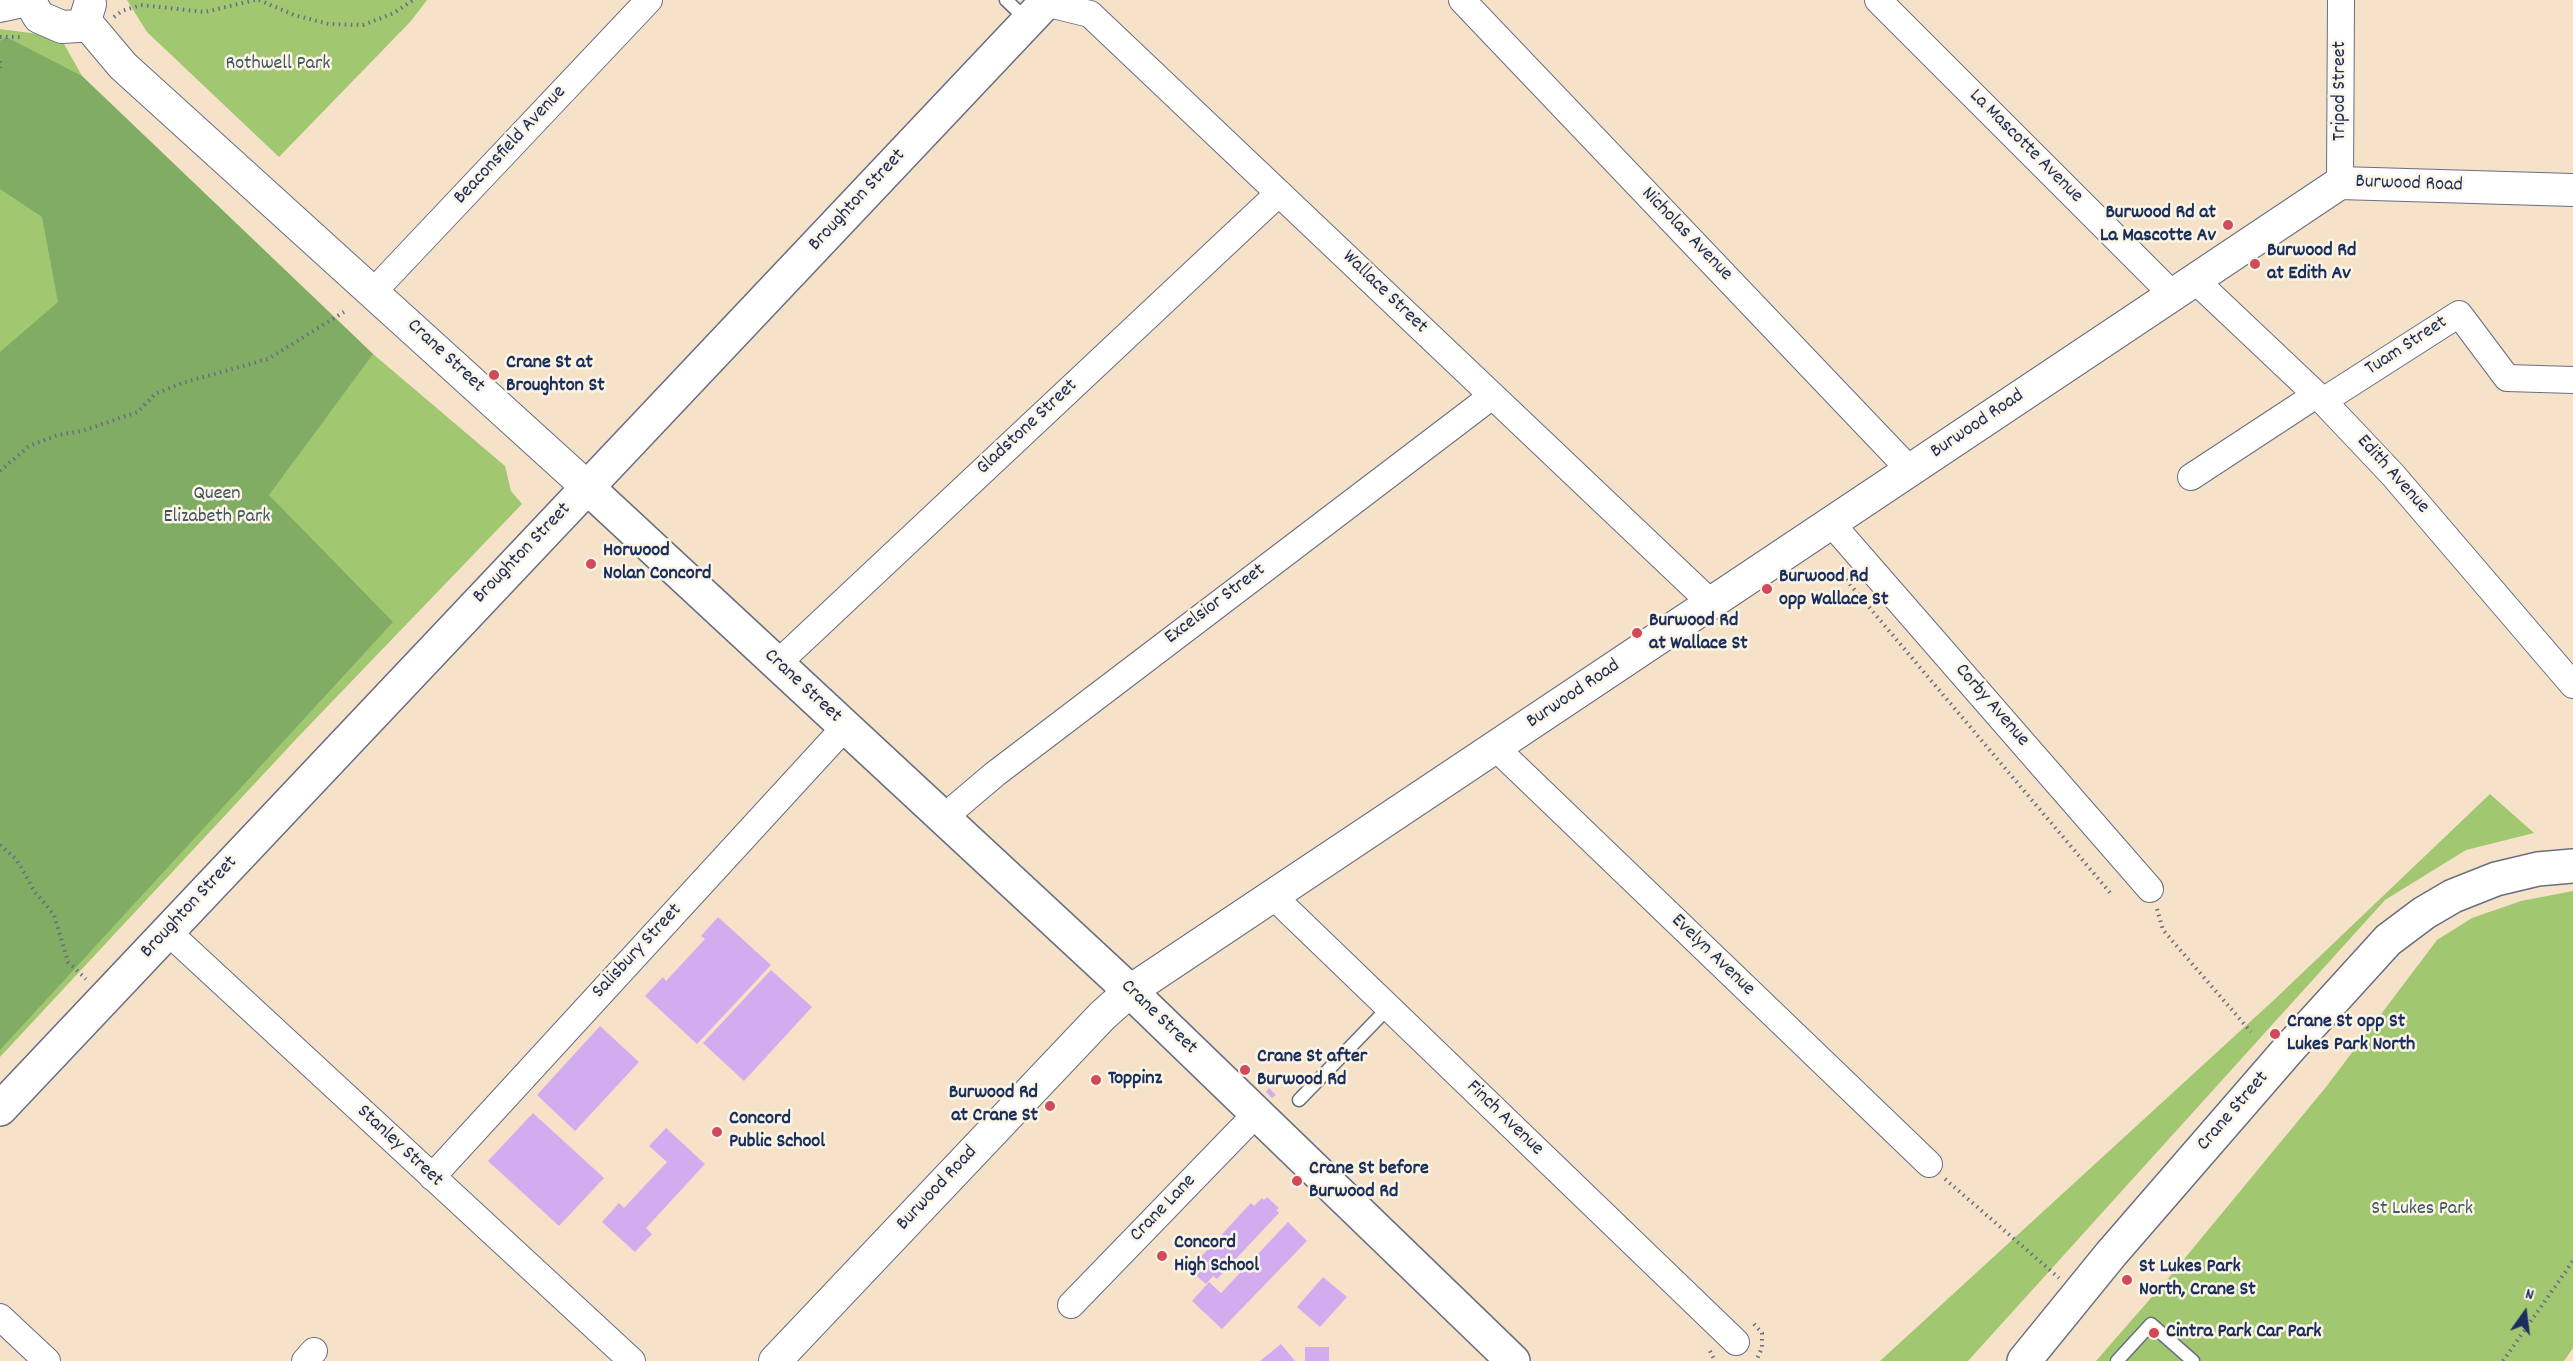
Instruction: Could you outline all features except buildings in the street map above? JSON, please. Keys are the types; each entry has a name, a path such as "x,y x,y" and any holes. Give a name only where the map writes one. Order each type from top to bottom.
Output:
{"main road":[{"name":"Broughton Street","path":"0,1108 168,933 587,487 1032,6"},
{"name":"Crane Street","path":"587,487 1130,991 1513,1361"},
{"name":"Crane Street","path":"2024,1361 2078,1294 2287,1051 2388,940 2424,912 2496,879 2538,869 2573,866"}],"street":[{"path":"0,6 28,0 39,17 54,25 70,27 79,26 94,14"},
{"name":"Beaconsfield Avenue","path":"374,291 649,0"},
{"name":"Nicholas Avenue","path":"1462,0 1910,470"},
{"name":"La Mascotte Avenue","path":"1878,0 2184,287"},
{"name":"Tripod Street","path":"2340,183 2341,0"},
{"name":"Wallace Street","path":"1032,6 1090,14 1711,603"},
{"name":"Crane Street","path":"94,14 123,66 374,291 587,487"},
{"name":"Burwood Road","path":"775,1361 1102,1016 1130,991 2340,183 2573,190"},
{"name":"Gladstone Street","path":"777,664 1279,193"},
{"name":"Edith Avenue","path":"2184,287 2319,398 2393,475 2573,686"},
{"name":"Tuam Street","path":"2191,477 2458,314 2507,378 2573,380"},
{"name":"Excelsior Street","path":"944,819 994,774 1492,396"},
{"name":"Corby Avenue","path":"1831,523 2150,889"},
{"name":"Salisbury Street","path":"432,1178 845,727"},
{"name":"Evelyn Avenue","path":"1495,747 1929,1164"},
{"name":"Finch Avenue","path":"1273,896 1736,1342"},
{"name":"Stanley Street","path":"168,933 632,1361"},
{"name":"Crane Lane","path":"1071,1305 1257,1113"},
{"path":"0,1317 46,1361"}],"lane":[{"path":"1299,1100 1389,1007"},
{"path":"2117,1361 2151,1324 2193,1361"}],"path":[{"path":"94,14 122,11 141,5 205,12 257,0 294,15 329,24 363,25 394,14 413,0"},
{"path":"0,61 0,68"},
{"path":"0,471 29,446 58,435 82,431 138,412 155,394 182,383 268,359 344,312"},
{"path":"1835,567 2112,895"},
{"path":"0,845 16,859 35,892 54,915 68,962 88,981"},
{"path":"2150,889 2163,930 2251,1032"},
{"path":"1929,1164 2078,1294"},
{"path":"2503,1361 2573,1261"},
{"path":"1756,1361 1762,1348"}],"green space":[{"name":"Rothwell Park","path":"127,0 427,0 411,21 279,157 147,32"},
{"name":"Queen Elizabeth Park","path":"0,29 38,34 63,42 82,76 373,354 505,466 511,491 522,504 299,736 0,1057"},
{"name":"Queen Elizabeth Park","path":"6,37 82,76 373,354 269,495 393,622 0,1050 0,352 58,302 42,217 0,189 0,41"},
{"path":"2490,794 2534,833 2466,850 2385,900 1968,1361 1880,1361 2275,999"},
{"name":"St Lukes Park","path":"2573,891 2573,1348 2564,1361 2096,1361 2171,1275 2326,1087 2437,940 2472,918 2521,901"}],"place":[{"name":"Burwood Rd at La Mascotte Av","path":"2228,225"},
{"name":"Burwood Rd at Edith Av","path":"2255,264"},
{"name":"Crane St at Broughton St","path":"494,375"},
{"name":"Horwood Nolan Concord","path":"591,564"},
{"name":"Burwood Rd opp Wallace St","path":"1767,589"},
{"name":"Burwood Rd at Wallace St","path":"1637,633"},
{"name":"Crane St opp St Lukes Park North","path":"2275,1034"},
{"name":"Crane St after Burwood Rd","path":"1245,1070"},
{"name":"Toppinz","path":"1096,1080"},
{"name":"Burwood Rd at Crane St","path":"1050,1106"},
{"name":"Concord Public School","path":"717,1132"},
{"name":"Crane St before Burwood Rd","path":"1297,1181"},
{"name":"Concord High School","path":"1162,1256"},
{"name":"St Lukes Park North, Crane St","path":"2127,1280"},
{"name":"Cintra Park Car Park","path":"2154,1333"}]}
